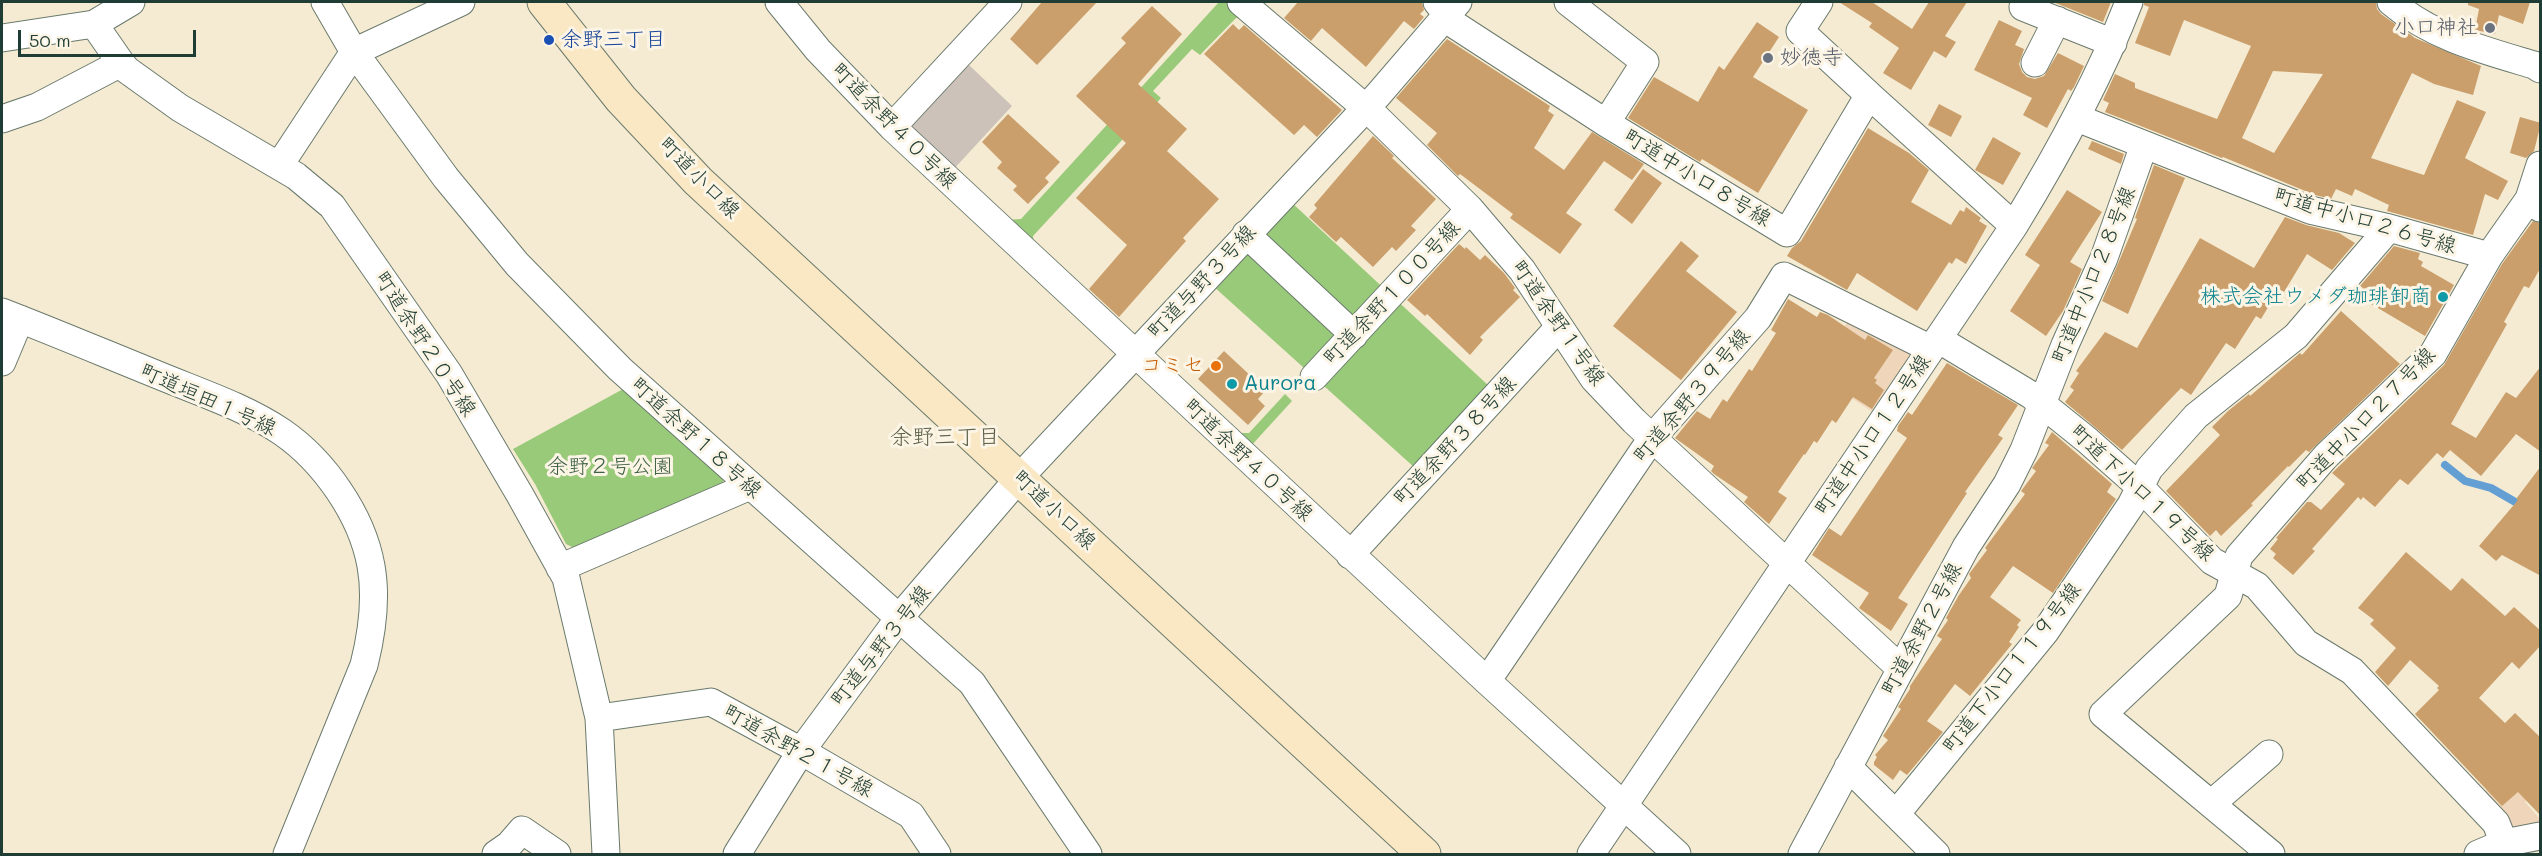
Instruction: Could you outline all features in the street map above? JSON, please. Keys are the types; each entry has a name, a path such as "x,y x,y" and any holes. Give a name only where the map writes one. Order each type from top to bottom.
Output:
{"street":[{"path":"2,38 94,24 130,2"},
{"name":"町道余野１８号線","path":"325,2 354,52 446,178 517,264 620,369 972,683 1088,855"},
{"path":"279,166 354,52 461,2"},
{"name":"町道小口線","path":"544,2 621,99 698,181 1424,855"},
{"name":"町道余野４０号線","path":"779,2 818,50 892,127 1350,555 1677,855"},
{"path":"892,127 1008,2"},
{"name":"町道余野１号線","path":"1241,2 1365,108 1470,209 1522,270 1594,379 1652,438 1901,669"},
{"path":"1568,2 1645,62 1606,123"},
{"path":"1819,2 1800,31 2014,226"},
{"path":"2025,2 2023,7 2113,43"},
{"name":"町道中小口１２号線","path":"1591,855 2014,226 2077,118 2113,43 2129,2"},
{"path":"2391,2 2409,18 2464,45 2541,69"},
{"name":"町道与野３号線","path":"737,855 801,750 899,618 1019,478 1365,108 1447,6"},
{"name":"町道中小口８号線","path":"1447,6 1455,26 1606,123 1787,233 1869,94"},
{"path":"2035,63 2057,20"},
{"name":"町道余野２０号線","path":"94,24 127,70 180,108 296,176 332,206 449,374 566,578 599,718 606,855"},
{"path":"2,118 37,107 121,63"},
{"name":"町道中小口２６号線","path":"2077,118 2310,210 2389,228 2489,256"},
{"name":"町道中小口２８号線","path":"2043,404 2065,345 2104,258 2144,145"},
{"path":"2489,256 2535,204 2541,165"},
{"name":"町道余野１００号線","path":"1314,377 1470,209"},
{"name":"町道下小口１１９号線","path":"1896,814 2045,632 2131,505 2149,469 2196,416 2296,336 2389,228"},
{"path":"1246,234 1354,334"},
{"name":"町道中小口２７号線","path":"2211,804 2103,714 2228,596 2239,556 2326,456 2433,354 2489,256"},
{"name":"町道余野３９号線","path":"1487,681 1652,438 1758,318 1784,276 1934,344"},
{"path":"2,362 11,315"},
{"name":"町道垣田１号線","path":"11,315 233,406 281,431 300,446 332,482 361,533 370,565 373,599 372,633 364,665 286,855"},
{"name":"町道余野３８号線","path":"1350,555 1559,327"},
{"name":"町道下小口１９号線","path":"1934,344 2043,404 2088,440 2140,487 2212,561 2257,586 2306,643 2352,671 2496,823 2504,843"},
{"name":"町道余野２号線","path":"1802,855 1966,547 2014,471 2043,404"},
{"path":"560,568 750,486"},
{"name":"町道余野２１号線","path":"599,718 711,702 801,750 911,815 937,855"},
{"path":"2269,754 2211,804 2271,855"},
{"path":"1848,767 1936,855"},
{"path":"496,855 509,845 522,830 557,855"},
{"path":"2478,855 2504,843 2541,837"}],"shaded area":[{"path":"967,63 1012,106 952,171 911,133 911,123"},
{"path":"1849,320 1909,351 1912,361 1876,414 1813,373"},
{"path":"2508,770 2540,786 2525,802 2540,819 2540,825 2517,829 2506,825 2479,796"}],"green space":[{"path":"1219,2 1228,2 1246,17 1236,18 1200,55 1192,49 1153,91 1161,98 1033,236 1034,247 1005,220 1021,219"},
{"path":"1291,202 1490,387 1415,468 1213,286"},
{"name":"余野２号公園","path":"625,388 724,477 722,488 578,550 566,544 535,484 513,449"},
{"path":"1285,394 1292,401 1250,447 1236,433 1249,433"}],"building":[{"path":"1042,2 1097,2 1037,65 1010,39"},
{"path":"1298,2 1422,2 1424,10 1420,14 1424,17 1414,29 1404,21 1366,67 1322,28 1311,41 1284,18"},
{"path":"1839,2 1872,2 1912,29 1929,2 1967,2 1945,36 1956,42 1946,58 1934,51 1911,90 1883,73 1899,48 1869,27 1872,23"},
{"path":"2053,2 2111,2 2103,22"},
{"path":"2144,2 2376,2 2381,14 2415,38 2481,66 2473,95 2434,84 2412,73 2371,158 2424,175 2457,100 2486,112 2465,158 2508,181 2498,200 2485,194 2473,235 2387,211 2389,205 2355,189 2352,196 2336,189 2331,199 2315,195 2105,112 2109,103 2103,100 2115,74 2135,83 2135,88 2217,119 2251,46 2184,20 2170,56 2135,43 2149,7 2144,5","holes":["2273,71 2323,74 2274,153 2242,138"]},
{"path":"2468,2 2530,2 2523,24 2499,15 2495,34 2475,30 2479,9 2468,5"},
{"path":"1152,6 1182,34 1138,84 1187,129 1167,151 1219,199 1183,238 1186,241 1119,317 1089,289 1127,245 1076,198 1126,143 1076,96 1126,43 1121,38"},
{"path":"1999,20 2022,31 2015,45 2024,49 2019,64 2027,77 2035,79 2044,76 2058,53 2084,66 2074,87 2071,91 2068,89 2047,128 2023,115 2032,98 1974,70"},
{"path":"1757,22 1779,37 1753,77 1808,110 1758,193 1702,159 1700,162 1628,118 1654,77 1698,102 1719,66 1724,70"},
{"path":"1233,24 1239,30 1244,25 1342,110 1317,137 1304,125 1294,135 1204,54"},
{"path":"1447,39 1550,106 1548,111 1554,115 1534,148 1564,170 1592,132 1644,164 1632,180 1604,161 1566,213 1582,224 1560,254 1510,218 1513,214 1460,174 1458,176 1427,145 1437,133 1396,98"},
{"path":"1939,104 1962,116 1951,137 1928,125"},
{"path":"1008,114 1060,162 1045,178 1049,182 1028,204 1013,190 1017,186 997,168 1002,162 982,142"},
{"path":"2520,117 2541,123 2534,151 2526,158 2510,153"},
{"path":"1868,128 1909,153 1929,170 1911,202 1951,225 1960,210 1964,212 1966,207 1981,218 1979,221 1987,226 1966,264 1956,258 1952,264 1949,262 1917,311 1857,273 1847,290 1787,256 1792,248 1801,241"},
{"path":"1373,136 1394,156 1392,158 1436,199 1411,226 1416,230 1396,251 1392,247 1373,267 1341,237 1336,242 1309,217 1317,208 1314,205"},
{"path":"1993,137 2021,153 2003,185 1975,170"},
{"path":"2092,141 2124,154 2121,164 2088,149"},
{"path":"2154,165 2185,178 2128,314 2102,301 2137,219 2135,218"},
{"path":"1643,169 1662,183 1632,224 1614,210"},
{"path":"2067,190 2102,212 2070,262 2082,269 2063,311 2046,336 2010,311 2040,265 2025,255"},
{"path":"2285,217 2339,233 2355,243 2332,270 2307,254 2284,292 2279,289 2261,319 2256,316 2235,349 2226,343 2191,395 2181,388 2122,450 2065,402 2074,390 2070,387 2079,373 2076,371 2105,332 2137,348 2200,238 2254,268"},
{"path":"2533,221 2541,223 2541,267 2529,288 2524,286 2504,322 2507,324 2451,424 2476,438 2506,392 2516,398 2541,366 2541,452 2516,434 2481,476 2450,450 2443,458 2437,453 2408,485 2400,479 2375,507 2363,497 2361,500 2358,497 2312,549 2315,551 2293,575 2273,558 2276,554 2270,549 2278,539 2276,538 2307,502 2311,502 2321,510 2345,484 2332,473 2444,365 2502,264"},
{"path":"1681,241 1699,256 1686,271 1737,312 1681,380 1613,326"},
{"path":"1459,244 1465,249 1466,247 1480,260 1485,255 1504,273 1515,288 1513,290 1520,297 1480,337 1483,340 1470,355 1427,314 1425,316 1407,300"},
{"path":"2394,246 2420,253 2418,259 2423,262 2421,266 2454,285 2425,336 2356,295 2363,288 2360,286"},
{"path":"1788,299 1817,317 1820,312 1828,315 1865,340 1868,335 1893,350 1874,378 1877,380 1875,383 1884,390 1872,409 1853,397 1836,423 1832,420 1817,443 1814,441 1804,454 1778,492 1787,498 1769,524 1744,502 1748,497 1714,474 1711,471 1714,466 1675,438 1697,411 1710,419 1723,399 1727,402 1749,369 1752,371 1776,333 1771,330"},
{"path":"2341,311 2400,364 2309,452 2306,450 2288,466 2221,536 2216,530 2210,536 2166,491 2220,435 2212,427 2228,411 2249,394 2250,396 2300,353 2302,355"},
{"name":"Aurora","path":"1224,351 1266,390 1258,399 1265,406 1248,425 1198,379"},
{"path":"1947,363 2018,405 1998,435 2003,438 1965,492 1967,493 1898,598 1908,604 1891,631 1859,608 1869,593 1812,555 1829,528 1841,536 1907,438 1897,431 1898,426 1908,412 1912,415"},
{"path":"2052,432 2112,484 2107,492 2116,499 2053,593 2013,566 1990,597 2021,620 2009,642 2012,644 1970,696 1955,684 1927,721 1943,732 1907,775 1900,770 1893,780 1874,765 1877,757 1875,755 1888,740 1883,736 1901,709 1898,707 1910,686 1942,639 1937,636 1971,578 1969,574 1987,550 1985,548 2025,494 2021,491 2036,471 2032,468 2049,445 2045,443"},
{"path":"2541,466 2541,576 2502,555 2496,561 2479,546 2518,500 2516,499"},
{"path":"2406,552 2451,591 2462,578 2505,616 2514,607 2541,631 2541,645 2519,669 2512,662 2479,698 2505,723 2515,713 2541,738 2541,816 2518,792 2502,806 2415,714 2439,690 2437,688 2439,686 2410,660 2388,686 2375,672 2396,648 2370,624 2374,620 2358,608"}],"waterway":[{"path":"2445,465 2465,481 2491,488 2524,507"}],"place":[{"name":"小口神社","path":"2490,28"},
{"name":"余野三丁目","path":"549,40"},
{"name":"妙徳寺","path":"1768,58"},
{"name":"株式会社ウメダ珈琲卸商","path":"2443,297"},
{"name":"コミセ","path":"1216,366"},
{"name":"Aurora","path":"1232,384"}],"district":[{"name":"余野三丁目","path":"945,437"}]}
